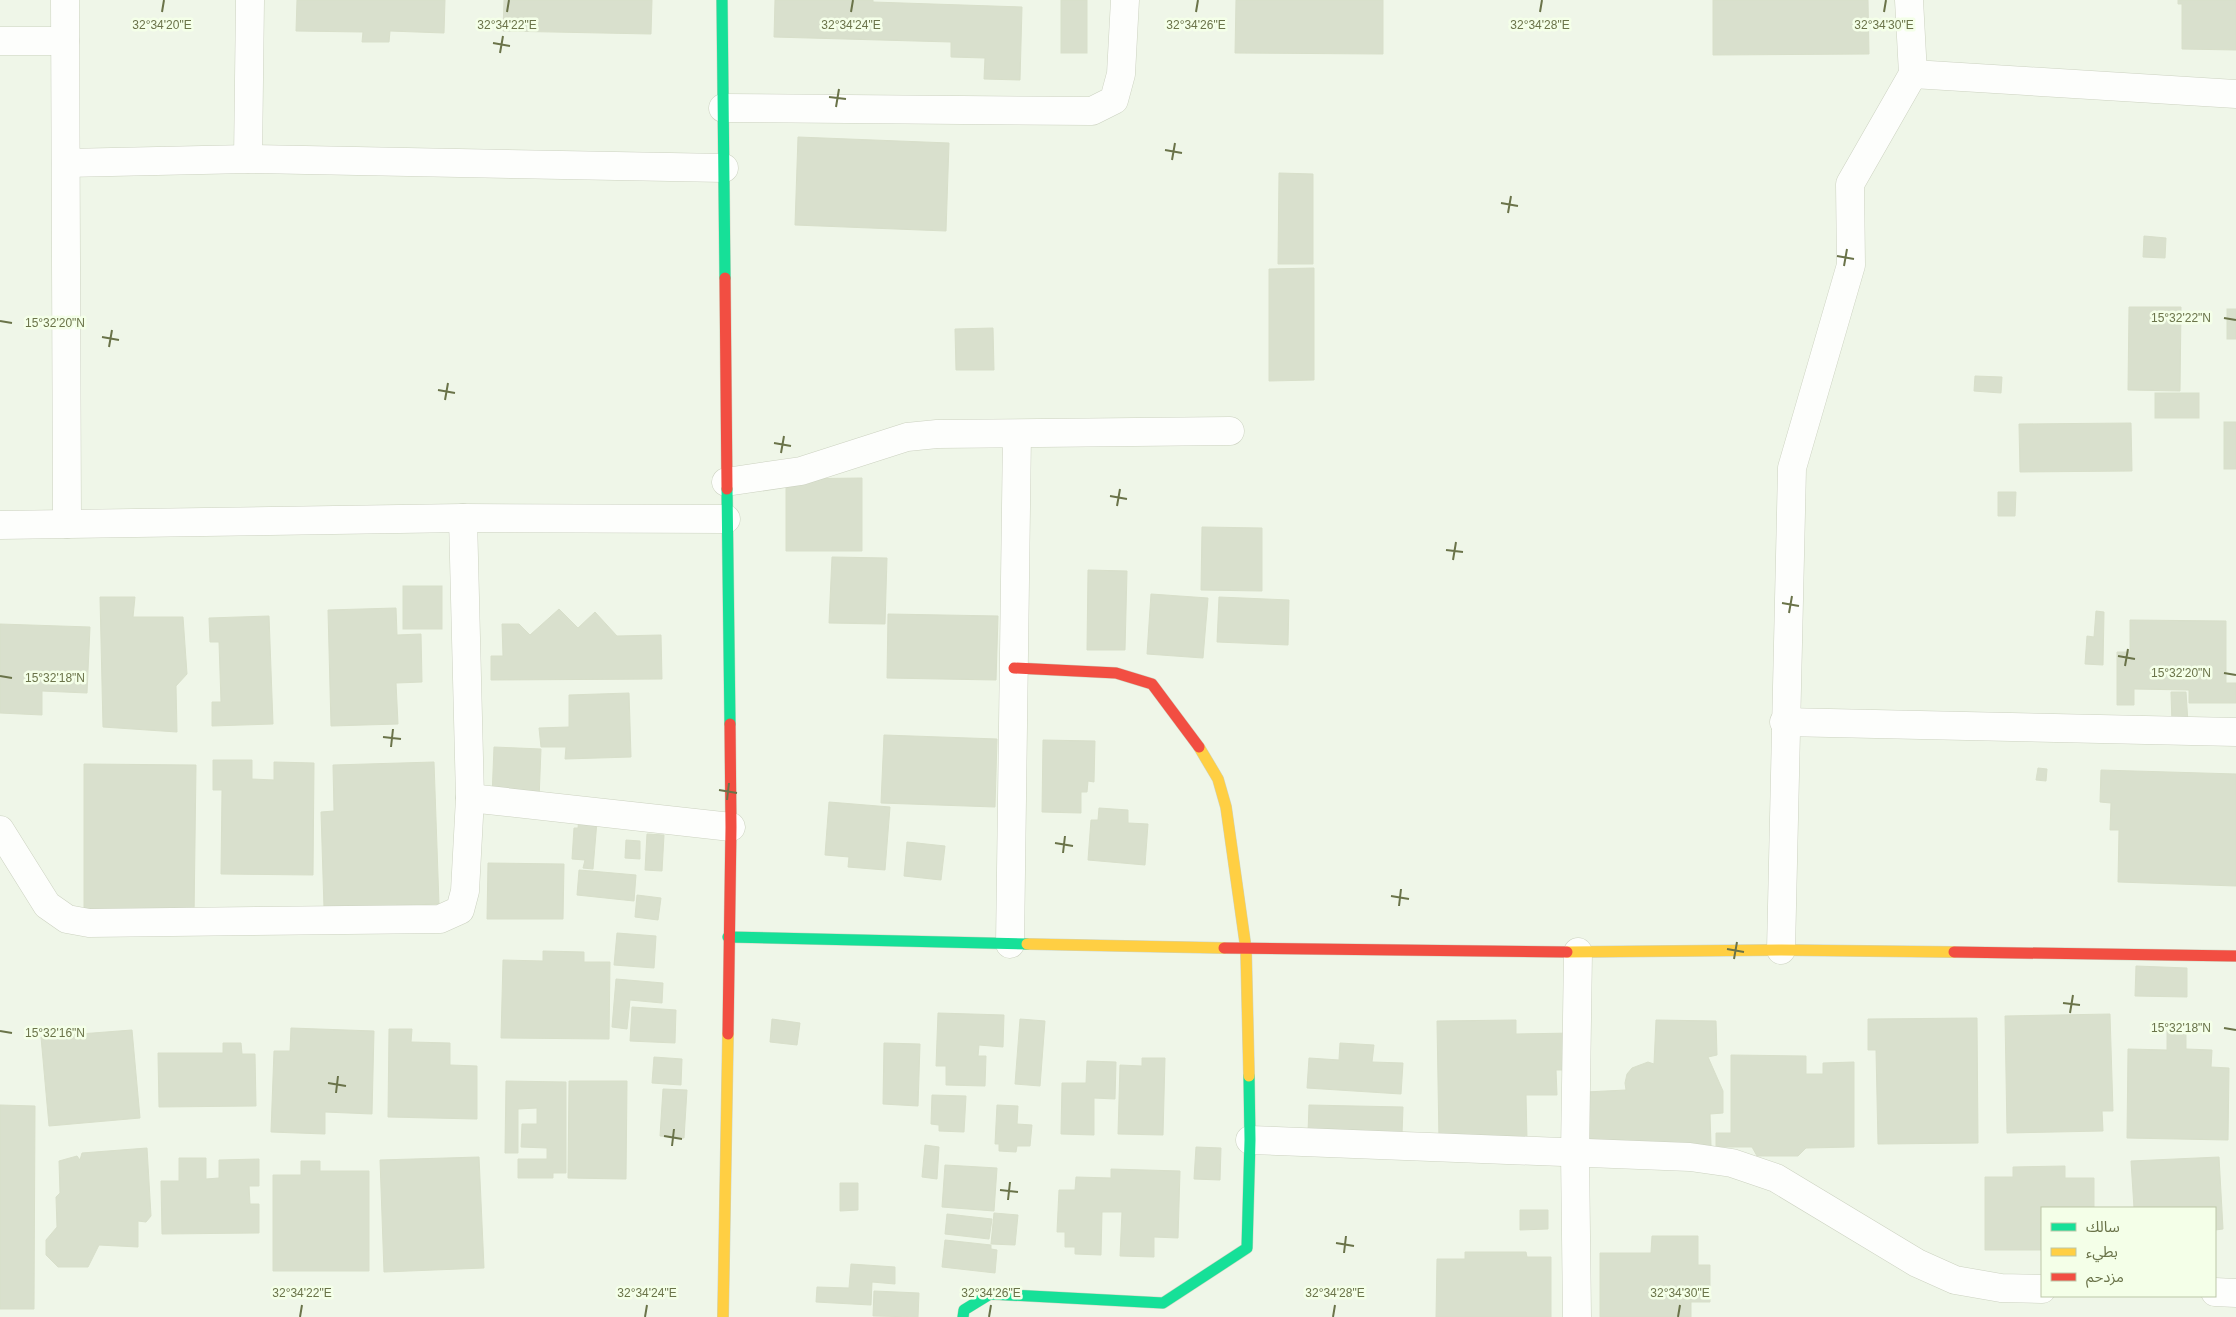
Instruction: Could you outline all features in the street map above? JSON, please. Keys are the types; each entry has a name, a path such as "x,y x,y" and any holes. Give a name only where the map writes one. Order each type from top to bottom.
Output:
{"street":[{"path":"65,0 67,524"},
{"path":"248,159 250,0"},
{"path":"722,0 726,519 731,827 723,1317"},
{"path":"723,108 1092,111 1114,100 1121,74 1125,0"},
{"path":"1780,950 1784,722 1792,468 1851,265 1850,184 1913,74 1909,0"},
{"path":"0,41 66,41"},
{"path":"1913,74 2236,94"},
{"path":"66,163 248,159 724,168"},
{"path":"726,482 801,470 907,437 1230,431"},
{"path":"1010,944 1017,434"},
{"path":"0,830 47,905 67,919 89,923 440,919 460,910 464,891 470,798 464,518"},
{"path":"0,525 464,518 726,519"},
{"path":"963,1317 964,1310 990,1294 1163,1303 1247,1248 1250,1140 1246,949 1226,807 1218,779 1208,759 1152,684 1116,672 1014,668"},
{"path":"1784,722 2236,732"},
{"path":"470,798 731,827"},
{"path":"728,937 1246,949 1578,952 1780,950 2236,956"},
{"path":"1577,1317 1575,1153 1578,952"},
{"path":"1250,1140 1690,1157 1732,1163 1776,1178 1917,1263 1955,1280 2001,1288 2041,1289"},
{"path":"2216,1292 2236,1293"}],"building":[{"path":"297,0 445,0 444,33 390,31 389,42 362,42 363,32 296,31"},
{"path":"504,0 652,0 651,34 503,31"},
{"path":"775,0 873,0 873,2 1022,7 1020,80 984,79 985,58 951,57 951,42 774,37"},
{"path":"1061,0 1087,0 1087,53 1061,53"},
{"path":"1236,0 1383,0 1383,54 1235,53"},
{"path":"1713,0 1868,0 1869,54 1713,55"},
{"path":"2178,0 2236,0 2236,50 2182,49 2182,4 2178,4"},
{"path":"798,137 949,143 946,231 795,225"},
{"path":"1279,173 1313,174 1313,264 1278,264"},
{"path":"2144,236 2166,238 2165,258 2143,257"},
{"path":"1314,268 1314,380 1269,381 1269,269"},
{"path":"2129,307 2181,307 2180,391 2128,390"},
{"path":"2227,309 2236,309 2236,339 2227,339"},
{"path":"993,328 994,370 956,370 955,329"},
{"path":"1975,376 2002,377 2001,393 1974,391"},
{"path":"2155,393 2199,393 2199,418 2155,418"},
{"path":"2224,422 2236,422 2236,469 2224,469"},
{"path":"2131,423 2132,471 2020,472 2019,424"},
{"path":"862,478 862,551 786,551 786,479"},
{"path":"1998,492 2016,492 2015,516 1998,516"},
{"path":"1202,527 1262,528 1262,591 1201,590"},
{"path":"832,557 887,558 885,624 829,623"},
{"path":"1088,570 1127,571 1125,650 1087,650"},
{"path":"403,586 442,586 442,629 403,629"},
{"path":"1151,594 1208,598 1203,658 1147,654"},
{"path":"100,597 135,597 133,617 183,617 187,674 176,686 177,732 103,727"},
{"path":"1219,597 1289,600 1288,645 1217,642"},
{"path":"396,608 397,635 421,634 422,682 396,683 398,724 331,726 328,610"},
{"path":"559,609 578,628 595,612 617,636 661,635 662,679 491,680 491,656 503,656 502,624 519,624 530,635"},
{"path":"2096,611 2104,612 2103,665 2085,664 2087,636 2094,637"},
{"path":"888,614 998,616 996,680 887,678"},
{"path":"269,616 273,724 212,726 212,702 221,702 219,642 210,642 209,618"},
{"path":"2130,620 2226,621 2226,683 2236,683 2236,703 2189,703 2189,690 2134,689 2134,705 2117,705 2117,652 2130,652"},
{"path":"0,624 90,627 87,693 42,691 42,715 0,713"},
{"path":"2171,692 2186,692 2188,723 2172,724"},
{"path":"629,693 631,757 565,759 566,747 541,747 539,728 569,727 569,695"},
{"path":"884,735 997,739 995,807 881,803"},
{"path":"1043,740 1095,741 1094,782 1088,781 1087,792 1081,792 1081,813 1042,812"},
{"path":"494,747 541,749 539,800 492,797"},
{"path":"213,760 252,760 252,779 274,780 274,762 314,763 313,875 221,874 222,790 213,790"},
{"path":"434,762 439,904 324,908 321,812 334,811 333,765"},
{"path":"84,764 196,765 194,917 84,916"},
{"path":"2038,768 2047,769 2046,781 2036,780"},
{"path":"2101,770 2236,774 2236,886 2118,882 2119,830 2110,830 2111,803 2100,802"},
{"path":"829,802 890,807 885,870 848,867 849,857 825,855"},
{"path":"1099,808 1128,810 1128,823 1148,824 1145,865 1088,860 1091,820 1098,820"},
{"path":"579,819 597,821 593,869 583,868 585,860 572,859 574,828 578,828"},
{"path":"647,834 664,835 662,871 645,870"},
{"path":"626,840 640,841 640,859 625,858"},
{"path":"907,842 945,846 941,880 904,876"},
{"path":"488,863 564,864 563,919 487,919"},
{"path":"579,870 636,875 634,901 577,895"},
{"path":"637,895 661,898 658,920 635,917"},
{"path":"617,933 656,936 654,968 614,965"},
{"path":"543,951 584,952 584,962 610,962 609,1039 501,1038 503,960 543,961"},
{"path":"2136,966 2187,968 2187,997 2135,996"},
{"path":"616,979 663,983 662,1003 630,1000 627,1029 612,1027"},
{"path":"632,1007 676,1010 675,1043 630,1041"},
{"path":"938,1013 1004,1015 1003,1047 979,1045 978,1056 986,1056 985,1086 946,1085 946,1066 936,1066"},
{"path":"2110,1014 2113,1111 2102,1111 2103,1131 2007,1133 2005,1016"},
{"path":"1977,1018 1978,1143 1878,1144 1876,1050 1868,1050 1868,1019"},
{"path":"772,1019 800,1023 797,1045 770,1042"},
{"path":"1020,1019 1045,1021 1040,1086 1015,1084"},
{"path":"1516,1020 1516,1034 1572,1033 1572,1070 1556,1070 1557,1095 1526,1095 1527,1140 1439,1141 1437,1021"},
{"path":"1656,1020 1716,1021 1717,1055 1708,1057 1723,1091 1723,1113 1710,1114 1711,1146 1588,1147 1586,1092 1626,1090 1627,1074 1632,1068 1648,1062 1654,1064"},
{"path":"291,1028 374,1031 372,1114 325,1112 325,1134 271,1132 274,1051 290,1051"},
{"path":"389,1029 412,1029 411,1042 450,1043 450,1065 477,1066 477,1119 388,1117"},
{"path":"132,1030 140,1118 49,1126 41,1037"},
{"path":"2167,1030 2186,1030 2186,1049 2212,1050 2211,1067 2229,1068 2228,1140 2127,1138 2128,1049 2167,1050"},
{"path":"223,1043 241,1043 242,1054 255,1054 256,1106 159,1107 158,1053 223,1053"},
{"path":"884,1043 920,1044 918,1106 883,1104"},
{"path":"1340,1043 1374,1045 1372,1062 1403,1063 1401,1094 1307,1088 1309,1058 1339,1060"},
{"path":"1731,1055 1806,1056 1806,1074 1823,1074 1823,1063 1854,1062 1854,1147 1806,1148 1798,1156 1757,1156 1752,1147 1716,1147 1716,1133 1731,1133"},
{"path":"654,1057 682,1059 681,1085 652,1083"},
{"path":"1142,1058 1165,1058 1163,1135 1118,1134 1120,1065 1142,1066"},
{"path":"1087,1061 1116,1062 1115,1099 1094,1098 1094,1135 1061,1134 1062,1083 1086,1083"},
{"path":"506,1081 566,1082 566,1173 553,1173 553,1178 518,1178 518,1159 547,1159 547,1148 521,1147 522,1124 537,1124 537,1108 518,1109 518,1153 505,1153"},
{"path":"569,1081 627,1081 626,1179 568,1178"},
{"path":"663,1089 687,1090 684,1138 660,1136"},
{"path":"932,1095 966,1096 964,1132 939,1131 939,1125 931,1124"},
{"path":"0,1105 35,1106 34,1309 0,1309"},
{"path":"997,1105 1018,1106 1017,1124 1032,1125 1030,1146 1017,1146 1016,1152 999,1151 999,1144 995,1144"},
{"path":"1309,1105 1403,1107 1402,1134 1308,1133"},
{"path":"925,1145 939,1147 937,1179 922,1177"},
{"path":"1196,1147 1221,1148 1220,1180 1194,1179"},
{"path":"147,1148 151,1216 146,1222 138,1221 138,1247 99,1245 88,1267 58,1267 46,1255 46,1240 57,1227 56,1197 60,1193 59,1161 77,1156 80,1160 82,1153"},
{"path":"479,1157 484,1268 384,1272 380,1160"},
{"path":"2219,1157 2223,1229 2216,1230 2216,1207 2134,1207 2131,1161"},
{"path":"179,1158 206,1158 206,1179 219,1178 219,1160 259,1159 259,1186 249,1186 250,1204 259,1204 259,1233 162,1234 161,1181 179,1181"},
{"path":"301,1161 320,1161 320,1171 369,1171 369,1271 273,1271 273,1175 301,1175"},
{"path":"945,1165 997,1168 994,1211 942,1207"},
{"path":"2065,1166 2065,1178 2094,1178 2094,1207 2041,1207 2041,1250 1985,1250 1985,1177 2013,1177 2013,1167"},
{"path":"1111,1169 1180,1171 1178,1238 1154,1237 1154,1257 1120,1256 1122,1212 1102,1212 1101,1255 1075,1254 1075,1247 1065,1247 1065,1232 1057,1232 1059,1190 1075,1190 1076,1177 1111,1178"},
{"path":"840,1183 858,1183 858,1210 840,1211"},
{"path":"1520,1210 1548,1210 1548,1229 1520,1230"},
{"path":"994,1213 1018,1215 1015,1245 991,1244"},
{"path":"947,1214 992,1219 989,1239 945,1234"},
{"path":"1652,1236 1698,1236 1698,1265 1710,1265 1710,1302 1691,1302 1691,1317 1600,1317 1600,1253 1651,1253"},
{"path":"945,1240 991,1245 991,1249 997,1250 995,1273 942,1267"},
{"path":"1465,1252 1526,1252 1527,1257 1551,1257 1551,1317 1436,1317 1437,1259 1465,1259"},
{"path":"851,1264 895,1267 895,1284 872,1282 871,1305 816,1302 817,1287 849,1288"},
{"path":"874,1291 919,1293 918,1317 873,1316"}],"traffic: fast":[{"path":"722,0 725,278"},
{"path":"727,489 730,724"},
{"path":"728,937 1027,944"},
{"path":"963,1317 964,1310 990,1294 1163,1303 1247,1248 1250,1140 1249,1076"}],"traffic: slow":[{"path":"1199,747 1218,779 1226,807 1246,949 1249,1076"},
{"path":"1027,944 1224,948"},
{"path":"1567,952 1781,950 1954,952"},
{"path":"723,1317 728,1034"}],"traffic: jam":[{"path":"725,278 727,489"},
{"path":"1014,668 1116,673 1152,684 1199,747"},
{"path":"728,1034 731,827 730,724"},
{"path":"1224,948 1567,952"},
{"path":"1954,952 2236,956"}]}
